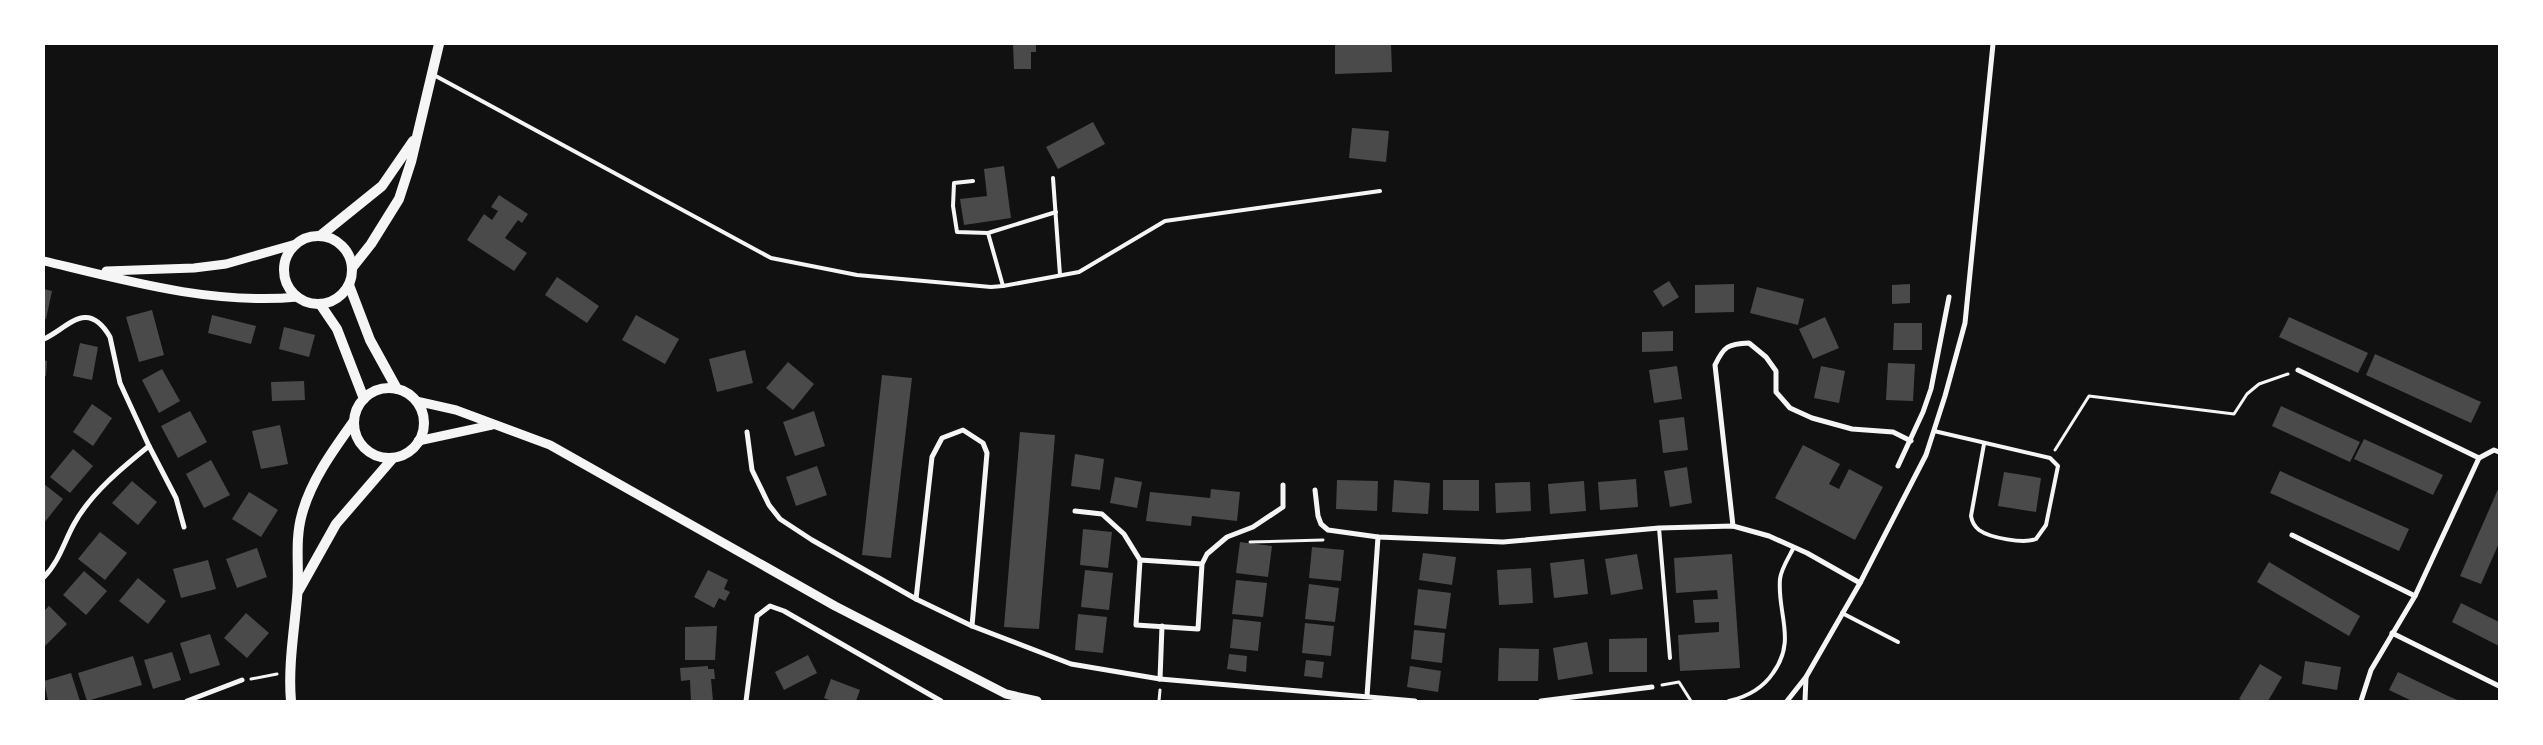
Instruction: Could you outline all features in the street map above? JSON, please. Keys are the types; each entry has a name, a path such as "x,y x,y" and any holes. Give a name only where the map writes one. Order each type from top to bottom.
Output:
{"main road":[{"path":"352,268 371,244 399,199 418,134 439,44"},
{"path":"320,236 339,243 351,258 352,268 349,285 340,296 320,304 310,304 298,297 288,286 284,267 286,259 296,244 303,239 320,236 382,186 418,134"},
{"path":"349,285 370,340 397,390"},
{"path":"320,304 337,330 364,399"},
{"path":"298,593 336,524 393,458 410,450 418,441 424,427 423,417 416,401 409,394 397,390 382,389 364,399 356,412 354,421 356,436 365,449 378,456 393,458"},
{"path":"291,701 290,671 298,593 297,551 302,514 328,456 354,421"}],"street":[{"path":"1787,701 1806,677 1860,583 1926,455 1934,430 1965,323 1993,44"},
{"path":"93,272 194,268 226,264 296,244"},
{"path":"44,261 189,294 267,300 298,297"},
{"path":"1898,466 1911,441 1931,389 1949,297"},
{"path":"44,339 77,318 92,319 107,331 120,383 149,446 176,498 184,527"},
{"path":"1733,526 1715,364 1723,349 1734,344 1750,343 1766,357 1776,371 1776,392 1790,408 1812,418 1852,429 1893,432 1911,441"},
{"path":"2298,370 2479,458"},
{"path":"416,401 456,410 492,425 531,436 550,445 835,606 1006,694 1037,701"},
{"path":"418,441 492,425"},
{"path":"916,599 932,457 942,438 963,430 982,443 987,453 972,626"},
{"path":"747,432 752,470 769,505 780,519 812,540 916,599 972,626 1071,664 1160,679 1416,701"},
{"path":"44,577 56,562 78,518 125,466 149,446"},
{"path":"2361,701 2371,670 2416,596 2479,458 2494,450 2499,452"},
{"path":"1075,511 1102,514 1124,534 1140,560 1136,624 1198,629 1202,564 1207,554 1227,536 1253,527 1283,507 1283,485"},
{"path":"1315,490 1318,516 1321,524 1328,530 1378,537 1504,542 1659,528 1733,526 1769,536 1794,547 1860,583"},
{"path":"2292,535 2416,596"},
{"path":"1367,696 1378,537"},
{"path":"1140,560 1202,564"},
{"path":"746,701 757,616 770,606 784,611 941,701"},
{"path":"1160,679 1162,626"},
{"path":"2392,633 2499,686"},
{"path":"1805,701 1806,677"},
{"path":"187,701 242,680"},
{"path":"1541,701 1652,687"}],"lane":[{"path":"432,74 771,258 857,276 991,287 1003,286 1079,272 1165,221 1380,191"},
{"path":"1053,178 1060,276"},
{"path":"973,180 954,183 953,206 957,232 988,233 1056,212"},
{"path":"988,233 1003,286"},
{"path":"1934,430 1984,444 2050,458 2058,466 2046,526 2036,539 2020,542 1985,533 1973,524 1971,516 1984,444"},
{"path":"1659,528 1670,658"},
{"path":"1729,701 1763,686 1781,662 1785,650 1785,634 1780,579 1794,547"},
{"path":"1842,613 1898,642"}],"path":[{"path":"2050,458 2089,396 2234,414 2247,394 2259,384 2298,370"},
{"path":"1238,532 1247,542 1322,541 1328,530"},
{"path":"242,680 290,671"},
{"path":"1652,687 1678,682 1691,701"}],"building":[{"path":"1013,44 1036,44 1036,52 1031,52 1031,69 1014,69"},
{"path":"1391,44 1392,72 1335,74 1335,45"},
{"path":"1093,122 1105,144 1058,169 1046,147"},
{"path":"1352,128 1389,131 1386,162 1349,158"},
{"path":"1004,166 1011,218 964,225 960,199 987,196 984,169"},
{"path":"499,195 528,214 522,223 518,220 505,238 527,253 514,271 467,240 484,214 492,220 498,211 491,207"},
{"path":"557,277 599,306 587,323 545,295"},
{"path":"1669,281 1679,297 1663,307 1653,291"},
{"path":"1734,284 1734,312 1695,313 1695,285"},
{"path":"1910,284 1910,303 1892,304 1892,285"},
{"path":"1757,287 1804,299 1798,325 1750,313"},
{"path":"44,289 52,291 46,319 44,319"},
{"path":"152,310 164,355 139,362 126,317"},
{"path":"212,315 256,326 251,344 208,333"},
{"path":"636,315 679,339 665,364 622,340"},
{"path":"1825,317 1839,348 1813,359 1799,329"},
{"path":"2289,317 2368,353 2358,373 2279,337"},
{"path":"1894,323 1922,323 1922,350 1893,350"},
{"path":"284,327 315,335 309,357 279,349"},
{"path":"1673,331 1673,351 1642,352 1642,332"},
{"path":"80,343 98,347 92,380 73,376"},
{"path":"745,350 753,383 717,392 709,359"},
{"path":"2375,354 2481,402 2471,423 2366,375"},
{"path":"44,360 47,361 46,376 44,376"},
{"path":"788,362 814,384 793,410 766,388"},
{"path":"1888,363 1915,364 1913,401 1886,400"},
{"path":"1677,366 1682,399 1654,403 1649,370"},
{"path":"1821,366 1845,371 1839,403 1814,398"},
{"path":"162,369 180,401 159,413 142,380"},
{"path":"882,375 912,378 891,558 862,555"},
{"path":"304,381 305,400 272,401 271,382"},
{"path":"92,404 112,418 93,446 73,432"},
{"path":"2281,406 2360,442 2350,462 2272,426"},
{"path":"190,411 207,442 178,458 161,426"},
{"path":"814,411 825,446 795,456 783,422"},
{"path":"1684,417 1688,450 1663,453 1659,420"},
{"path":"280,425 288,464 261,469 252,431"},
{"path":"1020,432 1055,435 1039,629 1004,627"},
{"path":"2364,439 2443,475 2433,495 2354,459"},
{"path":"1803,445 1840,464 1829,484 1839,489 1849,469 1883,487 1855,540 1775,498"},
{"path":"73,449 93,466 70,493 50,477"},
{"path":"1075,454 1104,459 1100,490 1071,486"},
{"path":"211,460 230,495 204,508 186,474"},
{"path":"817,466 827,495 796,506 786,477"},
{"path":"1687,467 1692,503 1670,507 1664,471"},
{"path":"2280,471 2409,529 2399,551 2270,493"},
{"path":"2004,472 2041,478 2036,512 1998,506"},
{"path":"1115,477 1142,482 1137,508 1110,503"},
{"path":"1636,479 1638,507 1600,510 1598,482"},
{"path":"1337,480 1378,481 1377,511 1336,509"},
{"path":"1394,480 1430,483 1428,514 1392,512"},
{"path":"1443,480 1479,480 1479,511 1443,510"},
{"path":"132,481 157,502 138,525 112,503"},
{"path":"1584,481 1586,511 1550,514 1548,484"},
{"path":"1530,482 1531,511 1496,513 1495,483"},
{"path":"44,484 63,499 44,523"},
{"path":"2499,487 2499,543 2481,584 2460,576"},
{"path":"1211,489 1240,492 1237,521 1192,516 1191,526 1146,521 1150,492 1210,498"},
{"path":"249,492 278,510 261,537 232,519"},
{"path":"1083,529 1112,532 1108,568 1080,565"},
{"path":"100,532 127,553 105,580 78,559"},
{"path":"1240,542 1272,546 1268,577 1236,573"},
{"path":"1312,547 1344,550 1341,581 1309,578"},
{"path":"257,548 267,577 237,588 226,559"},
{"path":"1423,553 1456,557 1452,585 1419,580"},
{"path":"1637,554 1643,589 1611,595 1605,559"},
{"path":"1732,554 1740,668 1680,671 1678,635 1719,632 1719,622 1695,623 1693,600 1718,599 1717,590 1676,593 1674,558"},
{"path":"1584,559 1588,594 1554,598 1550,563"},
{"path":"208,560 216,589 181,598 173,569"},
{"path":"2269,562 2360,616 2349,636 2257,582"},
{"path":"1531,568 1533,603 1499,605 1497,570"},
{"path":"708,570 728,580 724,589 730,592 725,601 719,598 714,608 694,597"},
{"path":"1085,570 1113,573 1109,610 1081,607"},
{"path":"84,571 107,591 86,615 63,595"},
{"path":"138,578 166,601 148,624 119,601"},
{"path":"1236,580 1267,583 1263,617 1232,614"},
{"path":"1309,584 1339,588 1335,622 1305,619"},
{"path":"1418,589 1451,593 1446,629 1414,625"},
{"path":"2461,603 2499,622 2499,646 2452,622"},
{"path":"49,606 67,624 44,647 44,611"},
{"path":"246,613 269,633 247,658 224,638"},
{"path":"1078,614 1107,617 1103,653 1075,650"},
{"path":"1233,619 1261,622 1258,651 1230,648"},
{"path":"1305,623 1334,626 1331,656 1302,653"},
{"path":"717,626 715,660 685,660 685,627"},
{"path":"1414,630 1445,633 1442,663 1411,659"},
{"path":"210,634 220,665 190,674 180,643"},
{"path":"1647,638 1647,672 1609,672 1609,639"},
{"path":"1587,642 1593,674 1558,680 1553,648"},
{"path":"1499,648 1539,649 1538,681 1498,681"},
{"path":"172,652 181,680 153,689 144,660"},
{"path":"1229,654 1247,656 1246,672 1227,669"},
{"path":"808,655 817,673 784,690 775,672"},
{"path":"133,656 142,685 87,701 78,673"},
{"path":"1306,660 1324,662 1322,678 1304,676"},
{"path":"2305,661 2341,667 2337,690 2302,684"},
{"path":"2260,664 2282,677 2268,701 2243,701 2239,699"},
{"path":"708,666 708,669 714,669 715,679 711,679 713,701 691,701 690,680 681,681 680,668"},
{"path":"1410,666 1441,671 1438,692 1407,687"},
{"path":"2398,672 2460,701 2412,701 2389,690"},
{"path":"71,673 80,701 48,701 44,681"},
{"path":"831,679 860,690 856,701 832,701 824,698"}]}
